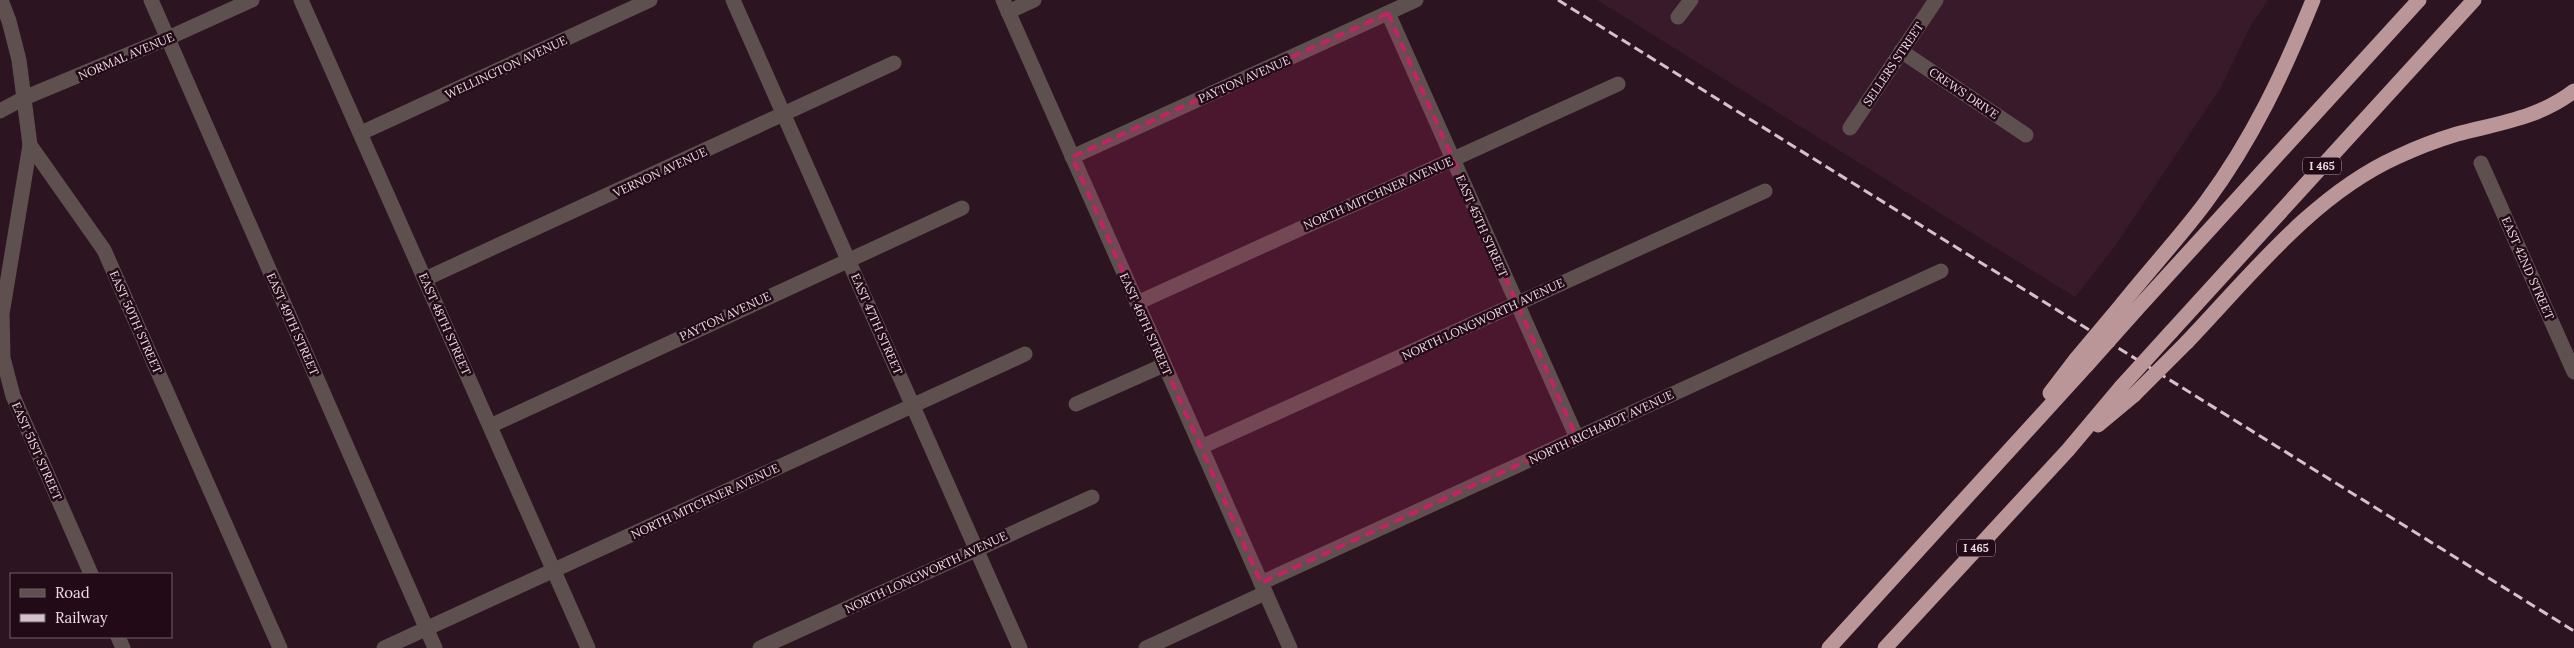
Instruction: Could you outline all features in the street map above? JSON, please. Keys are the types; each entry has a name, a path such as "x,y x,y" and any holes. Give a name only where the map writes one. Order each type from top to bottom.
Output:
{"highway":[{"path":"2130,307 2205,204 2244,144 2280,78 2313,0"},
{"path":"1829,648 1978,484 2130,307 2419,0"},
{"name":"I 465","path":"1885,648 2068,450 2128,391 2171,332 2474,0"},
{"path":"2128,391 2187,342 2314,210 2362,175 2395,158 2436,141 2538,112 2574,91"}],"street":[{"name":"EAST 50TH STREET","path":"1,0 9,21 19,60 30,145 104,250 280,648"},
{"name":"EAST 49TH STREET","path":"151,0 435,648"},
{"name":"NORMAL AVENUE","path":"0,111 24,98 168,38 252,0"},
{"name":"EAST 48TH STREET","path":"302,0 588,648"},
{"name":"WELLINGTON AVENUE","path":"361,133 650,0"},
{"name":"EAST 47TH STREET","path":"733,0 1020,648"},
{"path":"1006,6 1034,0"},
{"name":"PAYTON AVENUE","path":"1072,157 1416,0"},
{"path":"1678,18 1691,0"},
{"name":"SELLERS STREET","path":"1850,128 1936,0"},
{"name":"EAST 46TH STREET","path":"1006,6 1290,648"},
{"name":"EAST 45TH STREET","path":"1388,13 1577,438"},
{"name":"CREWS DRIVE","path":"1901,51 2026,135"},
{"name":"VERNON AVENUE","path":"425,279 894,63"},
{"name":"NORTH MITCHNER AVENUE","path":"1137,303 1618,84"},
{"name":"EAST 51ST STREET","path":"30,145 2,314 3,358 12,396 91,573"},
{"name":"EAST 42ND STREET","path":"2481,163 2574,371"},
{"name":"NORTH LONGWORTH AVENUE","path":"1201,448 1765,191"},
{"name":"PAYTON AVENUE","path":"490,426 848,259 962,208"},
{"name":"NORTH RICHARDT AVENUE","path":"1146,648 1263,588 1577,438 1941,271"},
{"name":"NORTH MITCHNER AVENUE","path":"384,648 1025,354"},
{"path":"1076,404 1164,365"},
{"name":"NORTH LONGWORTH AVENUE","path":"760,648 976,548 1092,497"}],"highlighted area":[{"path":"1388,13 1577,438 1261,583 1072,157"}],"shaded area":[{"path":"1597,0 2268,0 2250,27 2221,87 2115,246 2075,297"}],"railway":[{"path":"1558,0 2574,631"}]}
